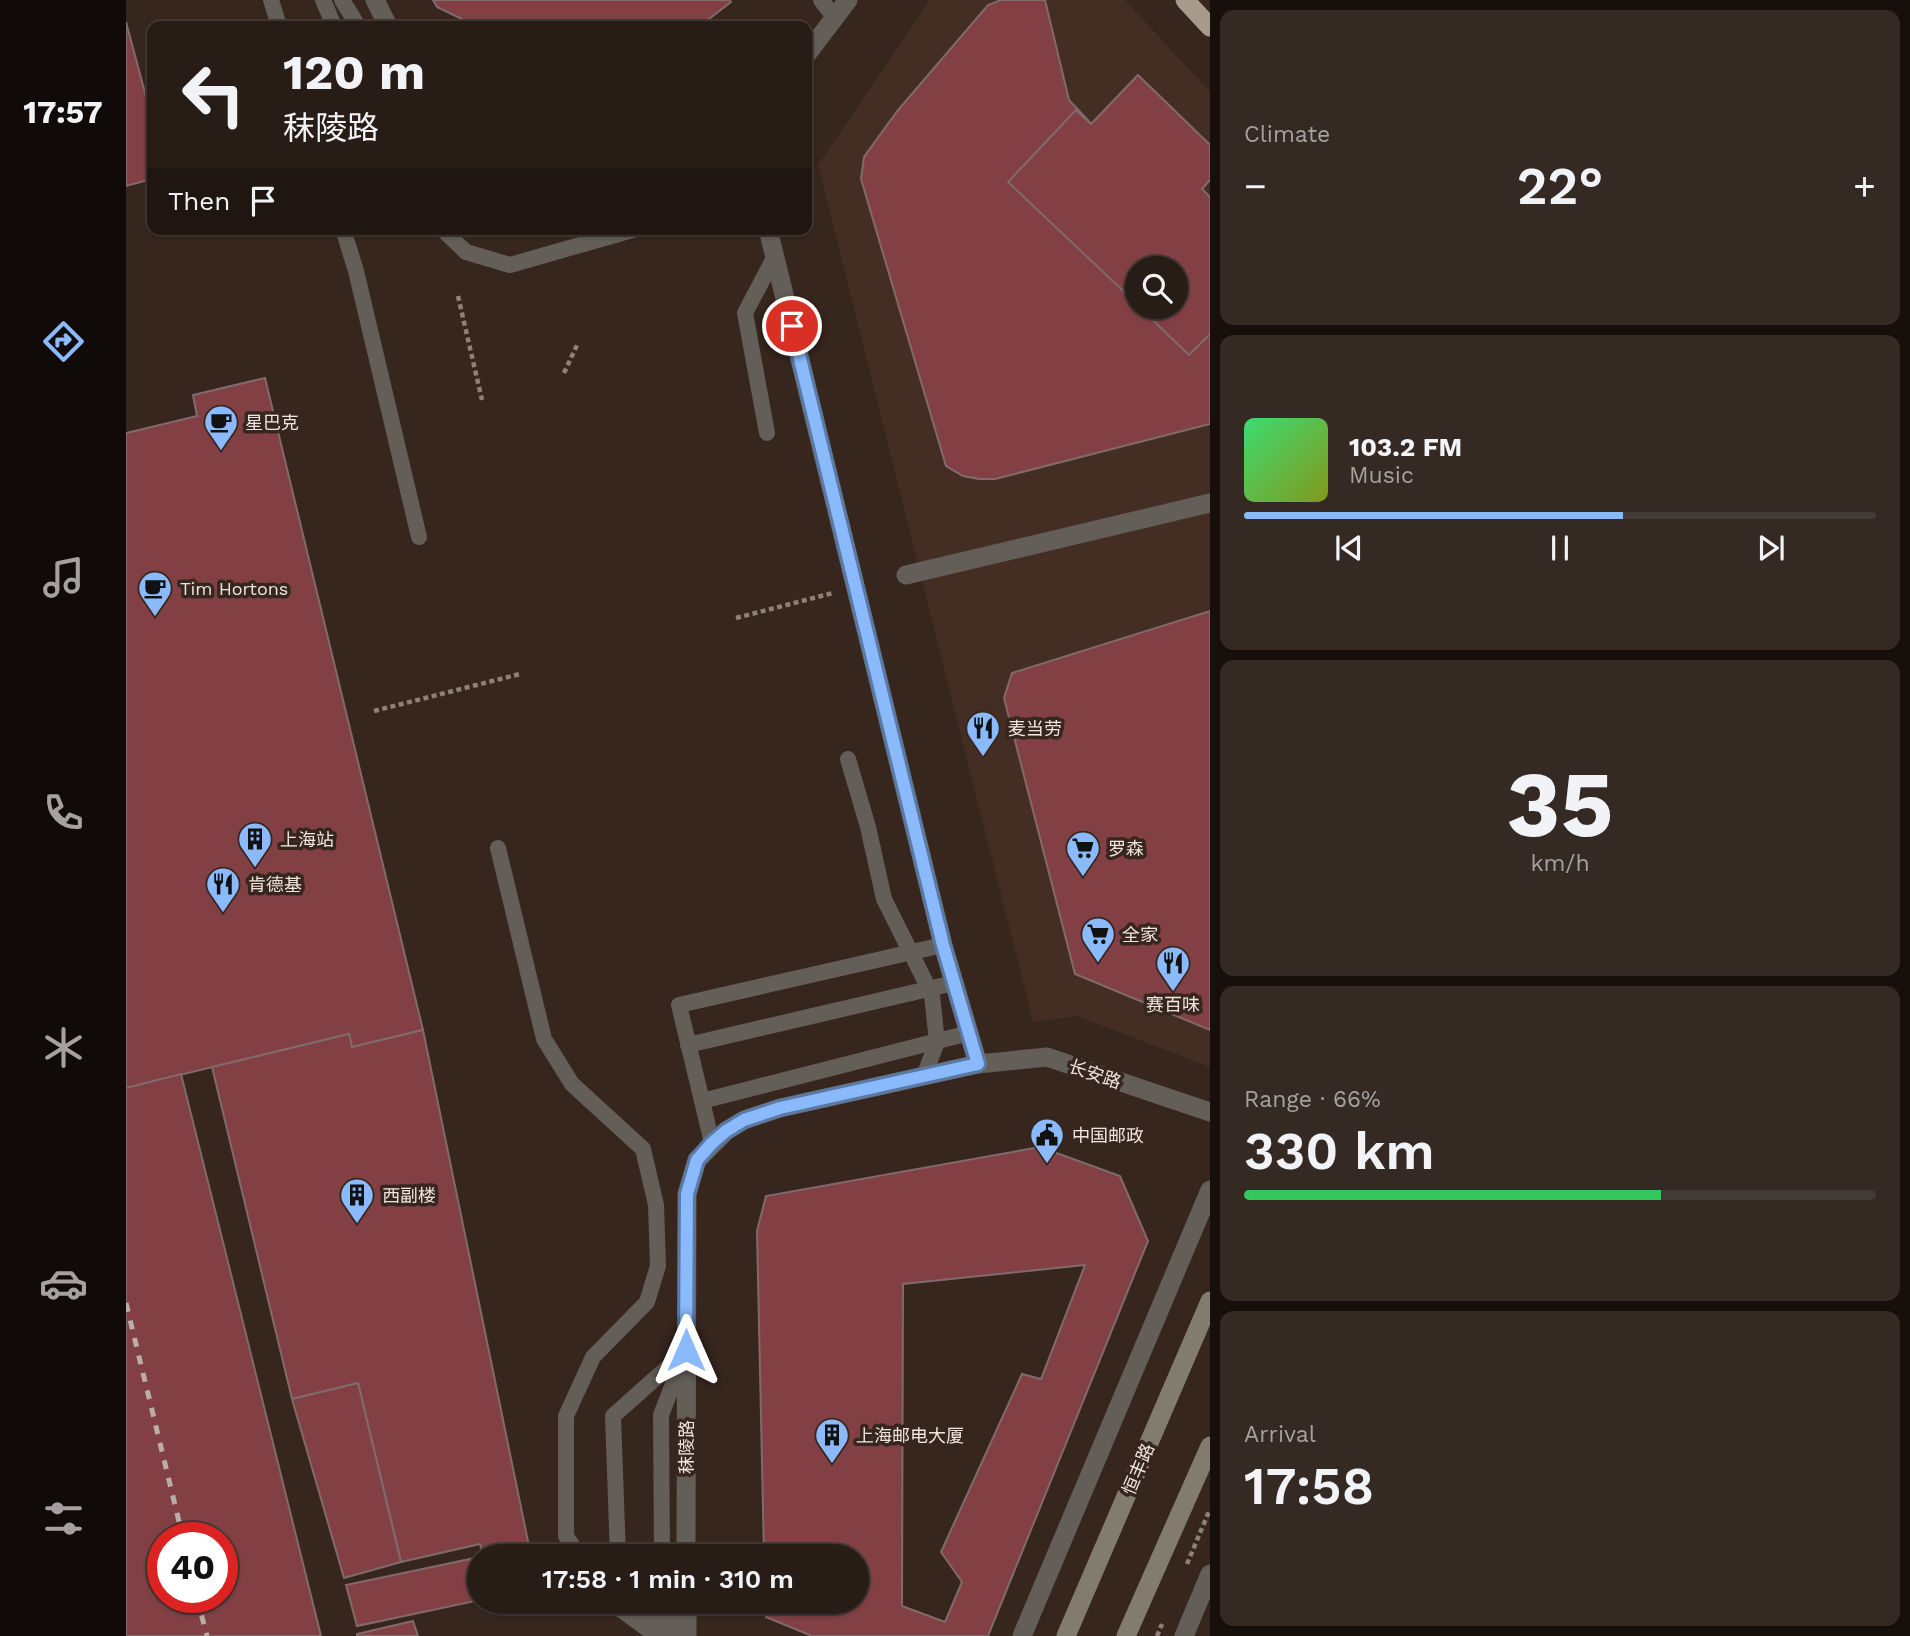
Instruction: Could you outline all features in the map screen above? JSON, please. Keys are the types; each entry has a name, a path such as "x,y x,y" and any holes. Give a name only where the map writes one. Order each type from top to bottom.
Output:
{"highway":[{"path":"1185,0 1210,27"}],"main road":[{"name":"恒丰路","path":"1066,1636 1210,1301"},
{"path":"1126,1636 1210,1446"}],"street":[{"path":"375,0 386,21"},
{"path":"812,48 848,0"},
{"path":"770,235 943,945 978,1064"},
{"path":"906,575 1210,503"},
{"name":"长安路","path":"978,1064 1047,1057 1210,1112"},
{"name":"秣陵路","path":"686,1544 687,1194 697,1160 726,1131 744,1120 780,1108 978,1064"},
{"path":"1022,1636 1210,1190"},
{"path":"1184,1636 1210,1574"},
{"path":"687,1614 687,1636"}],"lane":[{"path":"271,0 277,21"},
{"path":"323,0 332,21"},
{"path":"342,0 355,21"},
{"path":"821,0 835,18"},
{"path":"344,235 356,271 419,537"},
{"path":"448,235 466,252 510,265 615,235"},
{"path":"767,433 745,313 775,256"},
{"path":"848,759 869,827 884,899 932,995 937,1042 924,1076"},
{"path":"498,848 544,1040 572,1084 643,1149 656,1205 658,1266 647,1302 593,1357 566,1416 566,1536 571,1544"},
{"path":"712,1143 679,1005 943,945"},
{"path":"688,1045 954,983"},
{"path":"702,1101 969,1034"},
{"path":"617,1544 612,1416 686,1350"},
{"path":"663,1544 661,1415 686,1350"},
{"path":"627,1614 657,1636"},
{"path":"652,1614 670,1636"},
{"path":"671,1614 679,1636"}],"path":[{"path":"458,296 482,400"},
{"path":"564,373 578,343"},
{"path":"736,618 818,597"},
{"path":"374,711 520,674"}],"shaded area":[{"path":"930,0 1125,0 1210,92 1210,1067 1077,1016 1033,1022 818,165"}],"building":[{"path":"433,0 731,2 706,21 466,21 437,7"},
{"path":"1001,0 1045,0 1069,100 1210,251 1210,424 995,479 963,476 946,466 861,179 864,157 898,110 988,5"},
{"path":"126,22 147,100 147,180 126,186"},
{"path":"1138,75 1210,145 1210,180 1202,189 1210,197 1210,334 1189,355 1152,319 1188,319 1188,256 1125,256 1125,293 1008,182 1076,110 1091,124"},
{"name":"上海站","path":"265,378 423,1030 352,1047 349,1034 126,1088 126,433 197,416 193,395"},
{"path":"1210,611 1210,1030 1075,974 1004,698 1012,673"},
{"name":"西副楼","path":"423,1030 529,1544 467,1544 467,1547 401,1562 358,1383 292,1399 212,1067 349,1034 352,1047"},
{"path":"181,1074 321,1636 126,1636 126,1088"},
{"name":"上海邮电大厦","path":"1040,1147 1120,1176 1148,1241 988,1636 812,1636 766,1617 766,1614 869,1614 869,1544 764,1544 757,1231 766,1196","holes":["1085,1265 1041,1379 1022,1374 941,1552 962,1582 945,1622 902,1606 903,1284"]},
{"path":"358,1383 401,1562 344,1578 292,1399"},
{"path":"467,1560 467,1603 357,1626 346,1585"},
{"path":"413,1621 418,1636 357,1636 357,1634"}],"railway":[{"path":"126,1303 179,1522"},
{"path":"201,1613 207,1636"}],"place":[{"name":"星巴克","path":"221,452"},
{"name":"Tim Hortons","path":"155,618"},
{"name":"麦当劳","path":"983,758"},
{"name":"上海站","path":"255,869"},
{"name":"罗森","path":"1083,878"},
{"name":"肯德基","path":"223,914"},
{"name":"全家","path":"1098,964"},
{"name":"赛百味","path":"1173,993"},
{"name":"中国邮政","path":"1047,1165"},
{"name":"西副楼","path":"357,1225"},
{"name":"上海邮电大厦","path":"832,1465"}],"route":[{"path":"686,1350 687,1194 697,1160 712,1143 744,1120 780,1108 978,1064 943,945 792,326"}]}
